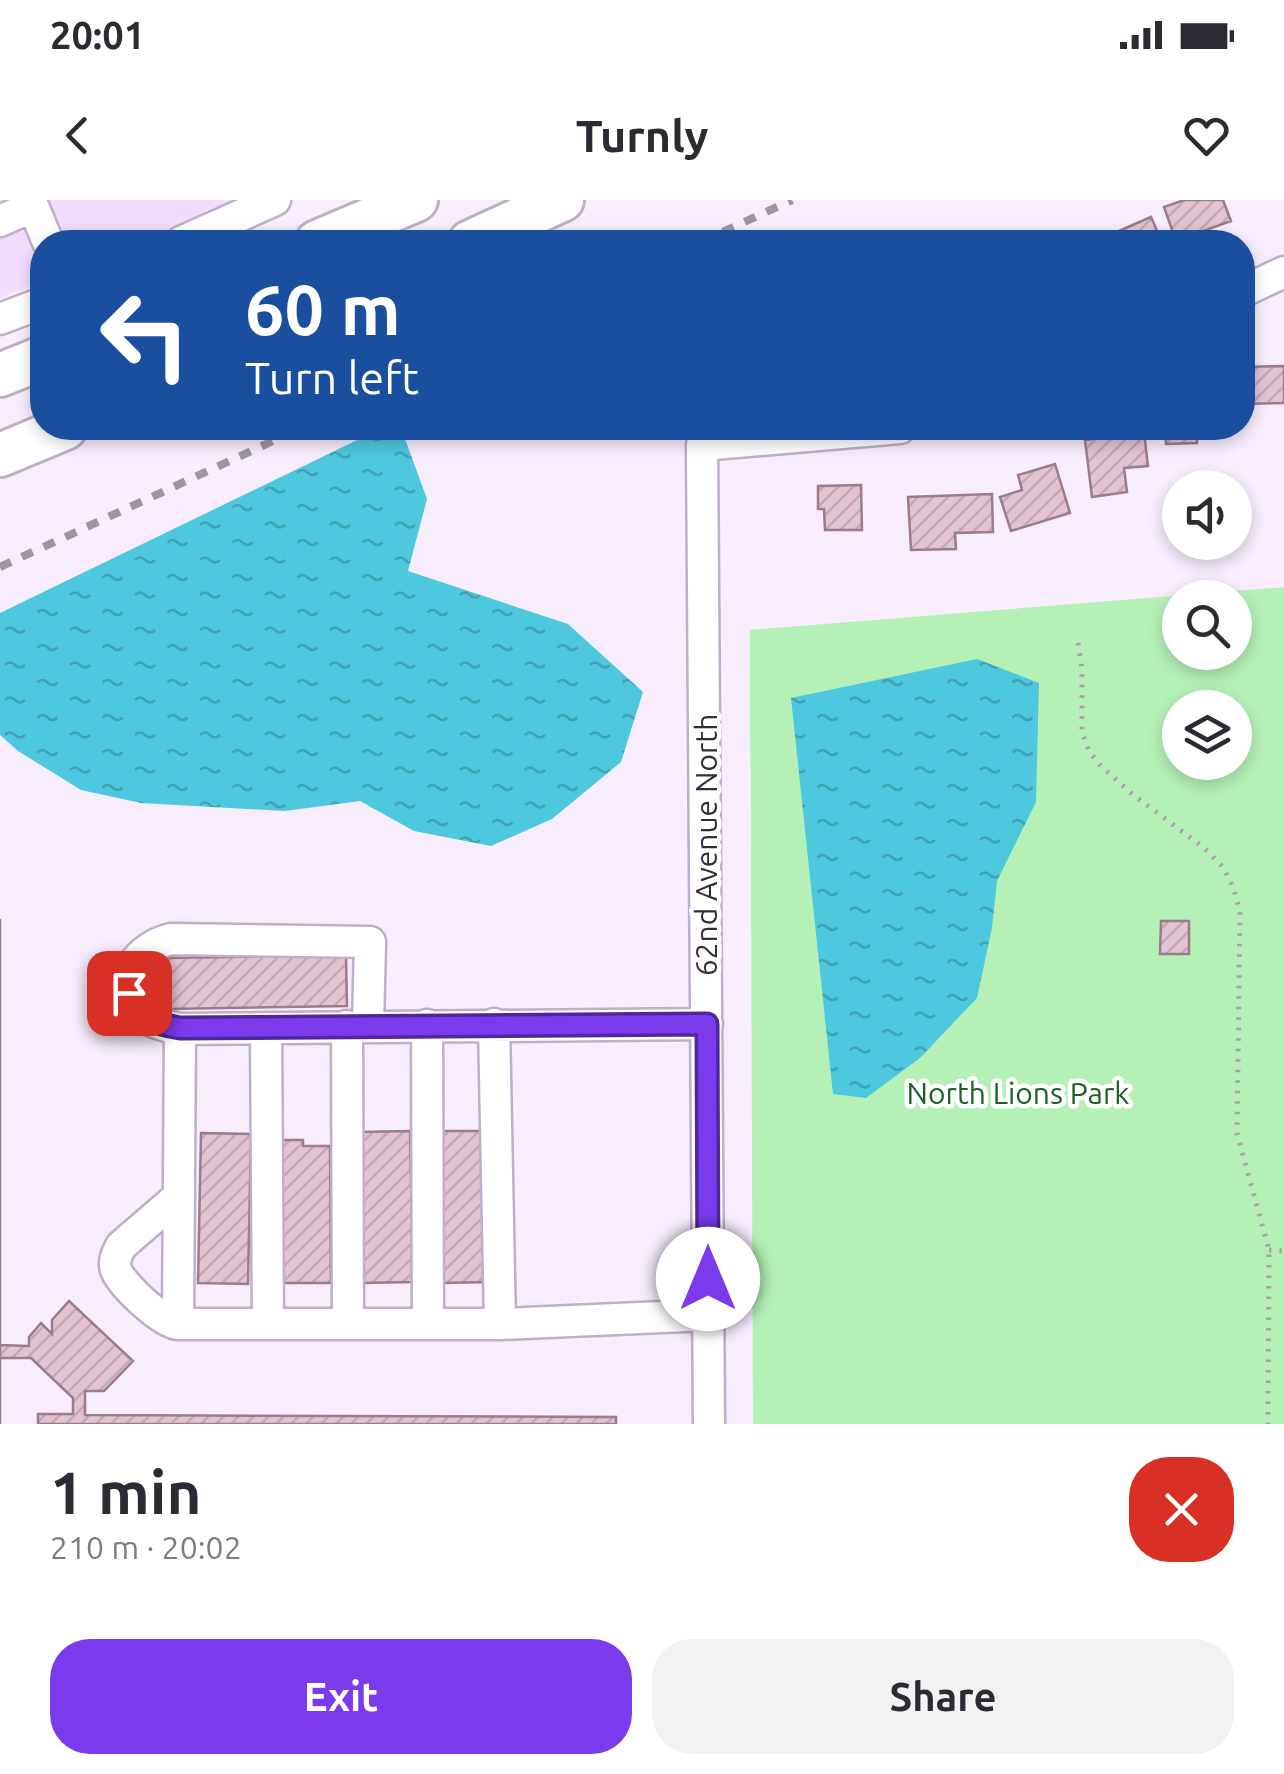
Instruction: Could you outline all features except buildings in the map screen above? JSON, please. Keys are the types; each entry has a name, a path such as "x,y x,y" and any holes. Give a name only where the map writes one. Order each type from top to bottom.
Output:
{"highway":[{"path":"345,230 416,200"},
{"path":"496,230 562,200"},
{"path":"0,375 30,363"},
{"path":"0,456 37,440"}],"street":[{"path":"205,230 264,202"},
{"path":"0,221 40,203 46,230"},
{"path":"1255,286 1284,272"},
{"path":"0,318 30,307"},
{"name":"62nd Avenue North","path":"709,1424 702,445 760,440"},
{"path":"348,1324 358,1026 370,942 171,938 139,953 128,980 135,1009 160,1025 180,1028 266,1028 358,1026 494,1024 707,1024"},
{"path":"494,1024 500,1324"},
{"path":"427,1025 428,1324"},
{"path":"178,1324 180,1028"},
{"path":"266,1028 268,1324"},
{"path":"178,1196 121,1246 115,1257 118,1273 128,1285 161,1319 178,1324 500,1324 708,1315"}],"path":[{"path":"1078,642 1082,732 1089,750 1132,794 1203,847 1222,867 1240,911 1236,1133 1269,1250 1268,1424"},
{"path":"1269,1250 1284,1251"}],"shaded area":[{"path":"0,200 238,200 166,230 30,230 30,286 0,298"}],"green space":[{"name":"North Lions Park","path":"1284,587 1284,1424 753,1424 750,630 1162,597 1162,670 1252,670 1252,590"}],"water":[{"path":"357,440 405,440 427,499 408,571 568,624 643,692 621,762 552,819 491,846 414,831 360,801 285,811 141,803 81,790 18,751 0,735 0,613"},
{"path":"977,659 1039,683 1036,802 997,881 977,998 920,1058 866,1098 833,1094 791,698"}],"railway":[{"path":"727,230 792,200"},
{"path":"0,567 275,440"}],"route":[{"path":"129,993 135,1009 146,1017 160,1025 180,1028 707,1024 708,1279"}]}
